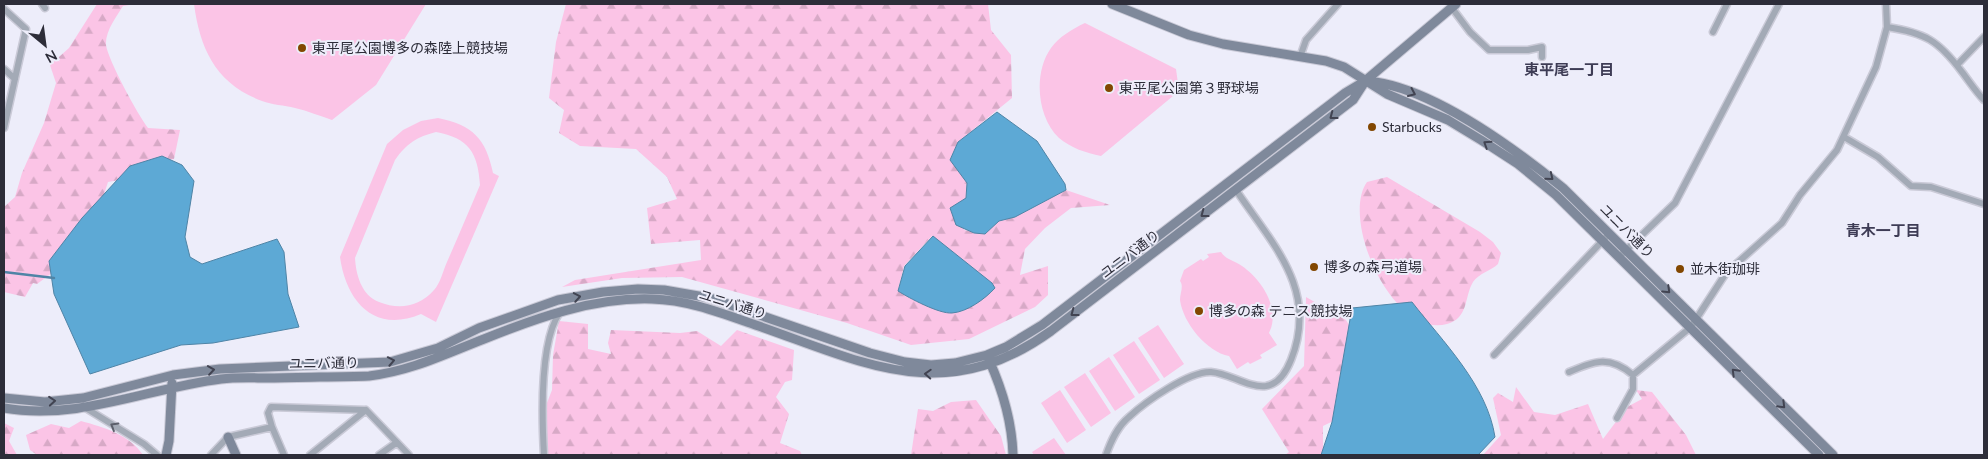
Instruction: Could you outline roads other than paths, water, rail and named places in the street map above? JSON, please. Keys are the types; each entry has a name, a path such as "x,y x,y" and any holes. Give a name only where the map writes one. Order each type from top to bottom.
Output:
{"street":[{"path":"1112,4 1190,36 1344,67 1365,81 1454,6 1470,32 1489,50 1528,50 1542,47 1542,57"},
{"path":"1713,32 1726,4"},
{"path":"1619,257 1675,203 1779,4"},
{"path":"1633,375 1691,328 1726,273 1782,223 1844,137 1876,67 1887,27 1886,4"},
{"path":"1300,57 1306,40 1335,5"},
{"path":"4,9 26,29 4,128"},
{"path":"1887,27 1928,36 1957,65 1984,100"},
{"path":"1957,65 1984,37"},
{"path":"4,68 15,79"},
{"name":"ユニバ通り","path":"4,408 44,412 84,408 222,378 369,376 393,373 433,361 484,338 560,312 617,301 671,301 711,308 866,363 907,372 942,374 991,364 1032,345 1353,100 1365,81"},
{"name":"ユニバ通り","path":"1365,81 1387,94 1448,120 1518,164 1556,196 1815,450 1833,455"},
{"name":"ユニバ通り","path":"4,398 45,402 83,398 174,375 220,369 390,362 438,348 479,328 558,300 603,292 664,290 710,298 870,353 905,362 931,365 955,363 1006,348 1042,325 1345,93 1365,81 1390,83 1456,114 1521,154 1563,188 1696,319 1815,450"},
{"path":"1844,137 1878,156 1911,186 1931,187 1984,204"},
{"path":"1106,455 1113,436 1128,417 1170,388 1190,377 1210,372 1267,386 1286,373 1297,345 1301,328 1302,311 1298,296 1286,264 1236,190"},
{"path":"1494,355 1610,234"},
{"path":"544,455 541,405 551,324 560,312 558,300"},
{"path":"987,355 1007,405 1013,436 1013,455"},
{"path":"1569,372 1604,360 1622,365 1633,375 1633,389 1618,418"},
{"path":"166,455 169,441 171,388 174,375"},
{"path":"83,398 84,408 144,444 157,455"},
{"path":"284,455 268,413 271,407 366,410 409,455"},
{"path":"310,455 366,410"},
{"path":"211,455 228,437 272,427"},
{"path":"228,437 236,455"},
{"path":"379,455 396,442"}],"water":[{"path":"997,112 1037,141 1065,184 1066,190 1015,217 999,221 985,234 974,233 956,225 950,208 966,198 967,183 950,160 958,142"},
{"path":"162,156 182,165 194,181 185,237 190,257 202,264 277,239 284,252 288,294 299,327 213,343 181,345 90,374 54,294 49,261 82,218 130,166"},
{"path":"933,236 992,283 995,288 975,304 964,310 952,313 932,308 898,291 905,266"},
{"path":"1412,302 1450,349 1473,382 1483,400 1495,437 1478,455 1321,455 1332,422 1352,308"}],"waterway":[{"path":"4,272 54,278"}],"place":[{"name":"東平尾公園博多の森陸上競技場","path":"302,48"},
{"name":"東平尾公園第３野球場","path":"1109,88"},
{"name":"Starbucks","path":"1372,127"},
{"name":"博多の森弓道場","path":"1314,267"},
{"name":"並木街珈琲","path":"1680,269"},
{"name":"博多の森 テニス競技場","path":"1199,311"}],"district":[{"name":"東平尾一丁目","path":"1569,70"},
{"name":"青木一丁目","path":"1883,231"}]}
